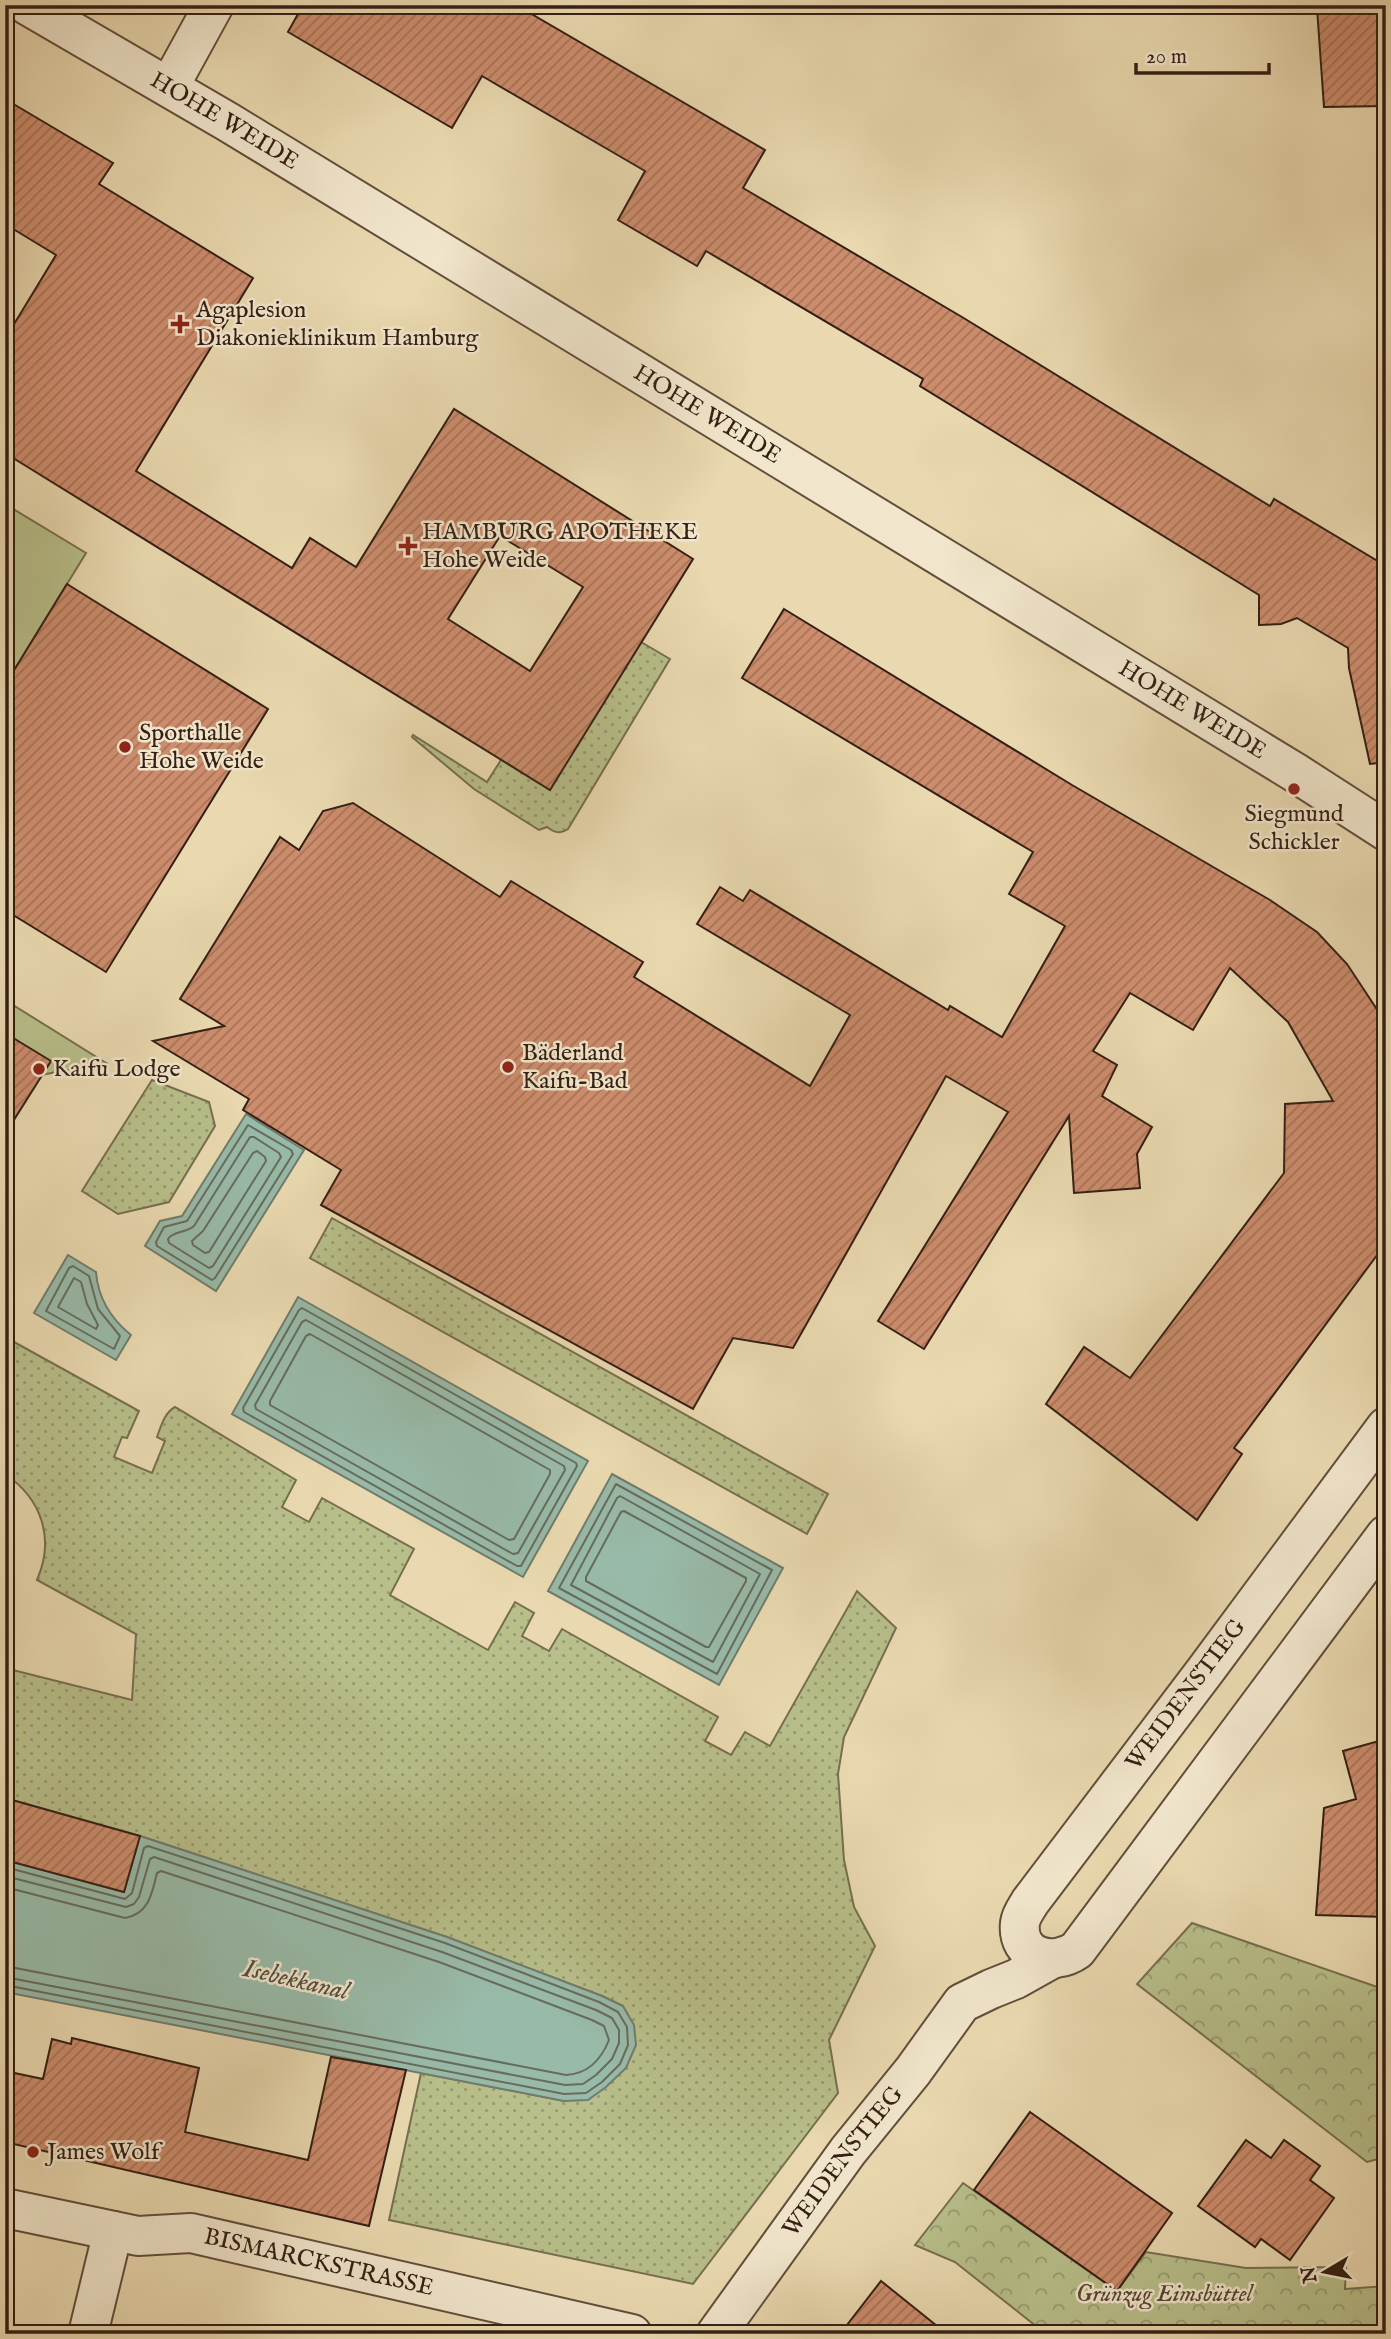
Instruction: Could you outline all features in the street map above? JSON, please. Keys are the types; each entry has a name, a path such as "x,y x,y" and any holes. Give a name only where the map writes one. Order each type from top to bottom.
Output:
{"street":[{"name":"HOHE WEIDE","path":"27,5 169,88 1284,766 1386,831"},
{"path":"169,88 214,5"},
{"name":"WEIDENSTIEG","path":"1050,1960 1032,1952 1021,1937 1020,1924 1030,1902 1386,1426"},
{"name":"WEIDENSTIEG","path":"716,2334 848,2151 913,2071 962,2003 1016,1979 1050,1960 1077,1951 1386,1535"},
{"name":"BISMARCKSTRASSE","path":"5,2208 138,2236 191,2233 632,2334"},
{"path":"88,2334 113,2231"}],"green space":[{"path":"5,504 86,553 5,685"},
{"path":"641,642 670,659 565,831 553,831 547,827 539,830 474,789 412,737 413,735 487,782 501,760"},
{"name":"Kaifu Lodge","path":"5,1000 106,1063 41,1075 5,1134"},
{"path":"152,1080 209,1102 215,1126 169,1202 118,1214 82,1191"},
{"path":"332,1218 828,1494 807,1534 310,1258"},
{"path":"5,1337 139,1411 127,1438 122,1437 114,1457 152,1473 165,1441 157,1437 166,1416 175,1407 296,1480 282,1507 309,1522 322,1498 414,1549 390,1595 488,1650 515,1602 534,1613 522,1636 549,1651 562,1629 718,1717 705,1741 731,1755 745,1732 770,1746 857,1591 896,1628 844,1737 838,1774 844,1860 854,1907 875,1946 829,2040 838,2093 693,2284 389,2220 421,2073 564,2101 623,2006 447,1937 140,1836 5,1798 5,1668 132,1700 136,1634 37,1580 45,1550 42,1521 28,1495 5,1474"},
{"path":"1192,1923 1386,1990 1386,2157 1367,2162 1137,1984"},
{"name":"Grünzug Eimsbüttel","path":"963,2183 1117,2291 1146,2252 1246,2268 1346,2267 1345,2289 1386,2286 1386,2334 1046,2334 955,2262 915,2245"}],"water":[{"path":"246,1114 304,1150 216,1291 145,1246 160,1221 182,1216"},
{"path":"68,1255 96,1272 106,1307 131,1335 116,1360 34,1313"},
{"path":"298,1297 588,1461 523,1577 232,1414"},
{"path":"612,1474 783,1568 719,1685 548,1591"},
{"name":"Isebekkanal","path":"140,1836 447,1937 623,2006 634,2025 636,2045 626,2068 588,2100 564,2101 5,1992 5,1860 124,1892"}],"building":[{"path":"303,5 516,5 765,150 743,188 962,317 1270,506 1274,499 1386,566 1386,762 1370,764 1349,668 1348,648 1297,618 1281,624 1259,625 1259,595 920,386 923,379 706,251 697,266 618,220 645,171 482,76 452,128 288,32"},
{"path":"1386,5 1386,106 1324,107 1317,8"},
{"path":"5,99 113,163 99,184 253,278 136,471 292,568 310,538 356,567 454,409 693,559 550,790 5,453 5,339 56,255 5,224","holes":["500,536 583,587 530,671 448,619"]},
{"name":"Sporthalle Hohe Weide","path":"67,584 268,709 106,972 5,910 5,685"},
{"path":"784,609 1072,785 1270,900 1317,932 1347,964 1378,1011 1386,1034 1386,1243 1234,1448 1242,1454 1197,1520 1046,1404 1084,1347 1130,1378 1284,1173 1285,1104 1333,1101 1288,1022 1230,968 1193,1030 1130,993 1093,1051 1117,1065 1102,1096 1152,1127 1137,1154 1140,1188 1074,1193 1069,1116 924,1349 878,1321 1008,1112 946,1076 793,1348 733,1338 693,1409 321,1205 341,1170 243,1110 249,1099 153,1041 224,1026 180,999 280,837 299,850 323,811 353,803 500,897 511,881 643,962 634,977 810,1086 850,1015 697,924 720,887 743,901 750,890 948,1010 950,1006 1002,1037 1065,926 1009,894 1033,852 742,678"},
{"path":"5,1033 51,1061 5,1134"},
{"path":"1386,1739 1386,1917 1316,1915 1324,1808 1356,1799 1343,1751"},
{"path":"5,1798 140,1836 124,1892 5,1860"},
{"path":"72,2038 199,2068 185,2132 308,2160 331,2057 406,2070 369,2226 5,2142 5,2071 43,2079 52,2039 71,2044"},
{"path":"1030,2112 1172,2213 1117,2291 974,2190"},
{"path":"1246,2140 1271,2158 1284,2140 1320,2166 1310,2180 1334,2198 1290,2260 1261,2239 1255,2247 1198,2206"},
{"path":"881,2281 947,2334 840,2334"}],"place":[{"name":"Agaplesion Diakonieklinikum Hamburg","path":"180,324"},
{"name":"HAMBURG APOTHEKE Hohe Weide","path":"408,546"},
{"name":"Sporthalle Hohe Weide","path":"125,747"},
{"name":"Siegmund Schickler","path":"1294,789"},
{"name":"Bäderland Kaifu-Bad","path":"508,1067"},
{"name":"Kaifu Lodge","path":"39,1069"},
{"name":"James Wolf","path":"33,2152"}]}
